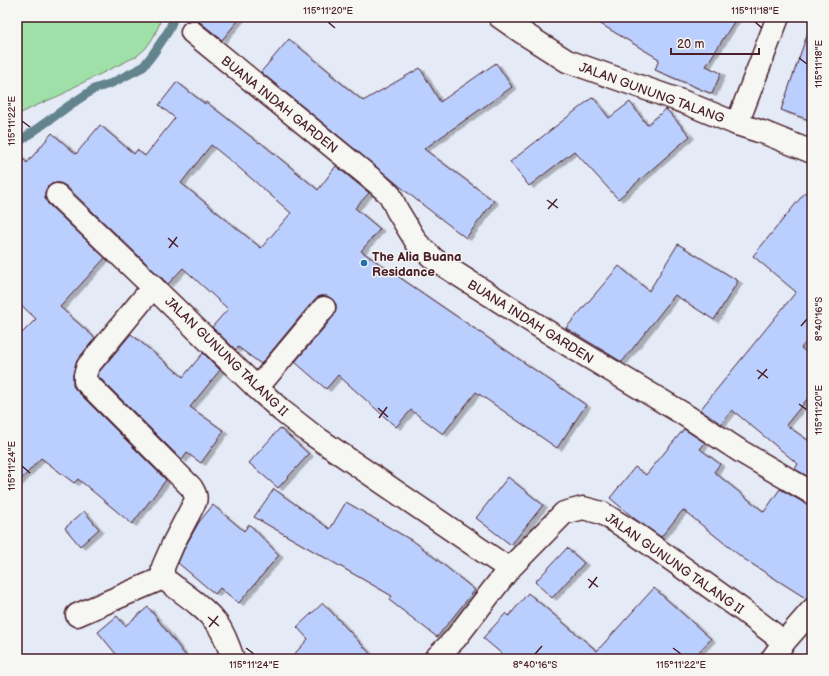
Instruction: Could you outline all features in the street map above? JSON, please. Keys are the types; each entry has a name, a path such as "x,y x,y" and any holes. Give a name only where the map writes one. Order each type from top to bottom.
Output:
{"street":[{"name":"JALAN GUNUNG TALANG","path":"500,17 567,61 684,102 737,124 812,152"},
{"path":"737,124 778,17"},
{"name":"BUANA INDAH GARDEN","path":"192,32 390,195 397,210 417,243 435,260 567,344 682,413 740,451 812,493"},
{"name":"JALAN GUNUNG TALANG II","path":"57,195 154,286 282,411 508,569"},
{"path":"154,286 88,366 85,381 191,487 195,493 195,502 163,567 163,578"},
{"path":"257,388 324,308"},
{"name":"JALAN GUNUNG TALANG II","path":"438,658 455,639 508,569 564,513 583,508 602,513 637,535 739,607 784,642"},
{"path":"77,615 163,578"},
{"path":"163,578 208,613 218,625 228,646 232,659"},
{"path":"772,659 784,642 812,610"}],"green space":[{"path":"17,17 161,17 153,38 146,48 137,56 74,87 63,94 17,115"}],"building":[{"path":"182,17 241,17 222,40 200,22 194,20 187,21"},
{"path":"589,17 737,17 706,66 721,73 712,94 655,70 659,59"},
{"path":"808,32 812,33 812,121 781,110"},
{"path":"289,39 363,101 420,68 440,102 496,63 512,87 424,149 494,201 466,238 419,202 261,72"},
{"path":"177,82 205,104 206,102 259,143 260,142 318,190 336,166 369,193 355,208 380,229 361,251 586,405 557,448 476,392 443,434 411,410 396,427 338,375 326,389 295,362 334,316 336,304 327,296 320,296 314,300 261,364 238,347 236,350 212,327 228,309 183,268 168,284 66,186 60,183 54,183 48,186 45,192 45,198 48,204 105,258 60,307 95,338 76,362 73,375 73,386 166,480 132,524 78,479 74,483 41,458 17,484 17,338 36,319 17,301 17,153 27,163 52,133 76,154 100,125 134,154 137,150 145,156 175,118 159,105","holes":["211,145 291,213 261,248 181,183"]},
{"path":"593,97 609,118 630,102 647,125 666,109 690,136 618,199 574,151 529,186 510,162"},
{"path":"812,184 812,335 801,348 812,357 812,393 786,425 812,443 812,479 795,469 798,464 732,410 721,424 700,410 796,292 753,256"},
{"path":"678,244 738,281 714,320 675,295 622,362 566,328 619,266 649,291"},
{"path":"131,334 183,377 203,353 220,370 190,407 224,431 201,463 187,453 182,460 98,376 99,372"},
{"path":"280,428 309,454 278,488 249,463"},
{"path":"684,429 705,443 700,449 720,464 714,472 764,512 780,489 806,504 812,505 812,598 807,599 744,559 683,510 661,537 635,519 610,498 635,467 646,475"},
{"path":"508,477 543,505 511,545 476,518"},
{"path":"274,489 330,529 346,502 416,543 475,590 437,637 389,600 392,596 254,517"},
{"path":"213,505 244,531 249,524 279,555 239,603 220,588 215,594 178,563 199,522"},
{"path":"84,511 99,529 80,546 65,528"},
{"path":"567,548 584,563 552,598 535,582"},
{"path":"654,588 711,639 692,659 508,659 483,638 506,613 509,616 528,593 597,651"},
{"path":"323,603 375,659 290,659 308,639 297,627"},
{"path":"148,607 188,659 120,659 98,632 117,616 125,626"}],"waterway":[{"path":"17,141 20,141 94,89 112,83 143,67 169,30 174,17"}],"place":[{"name":"The Alia Buana Residance","path":"364,263"}]}
